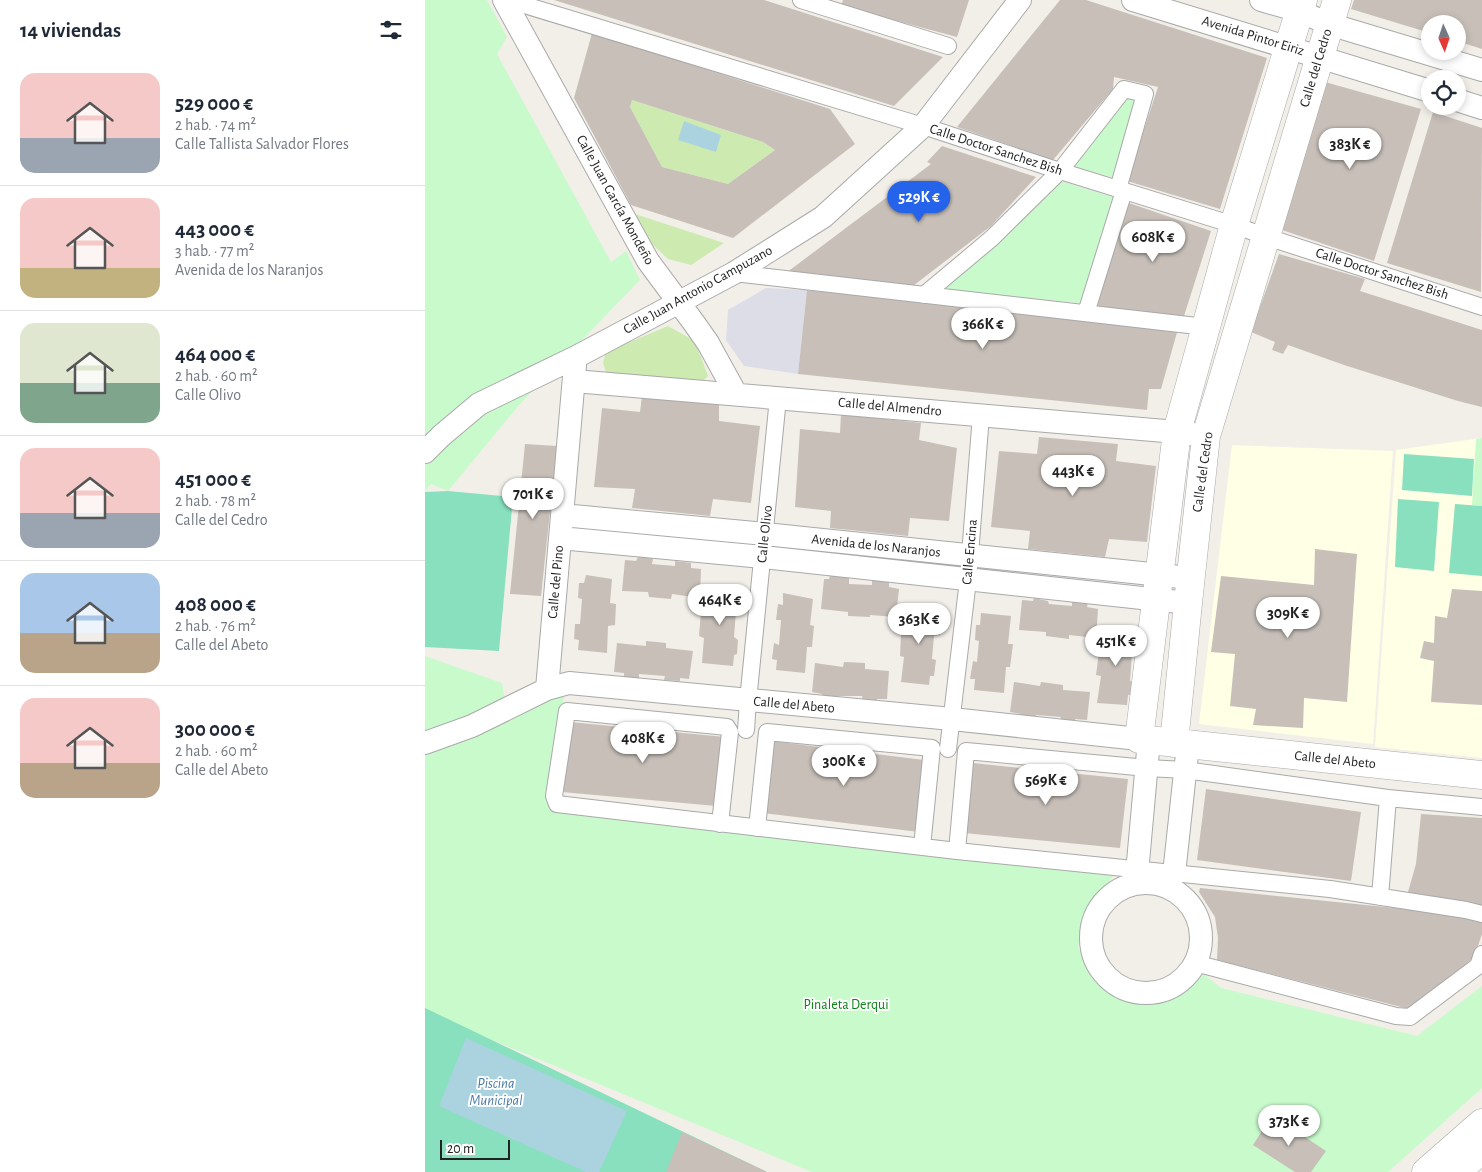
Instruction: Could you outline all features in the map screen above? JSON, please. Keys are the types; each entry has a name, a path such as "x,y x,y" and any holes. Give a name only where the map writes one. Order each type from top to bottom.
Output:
{"street":[{"name":"Calle Juan García Mondeño","path":"504,0 648,261 680,302 708,343 736,394"},
{"name":"Calle Doctor Sanchez Bish","path":"508,0 923,126 1060,171 1234,224 1267,237 1482,307"},
{"path":"801,0 834,5 948,46"},
{"name":"Calle Juan Antonio Campuzano","path":"425,452 479,404 576,357 734,273 823,217 923,126 1019,0"},
{"name":"Avenida Pintor Eiriz","path":"1133,0 1421,88"},
{"path":"1261,0 1301,5 1333,12 1482,70"},
{"name":"Calle del Cedro","path":"1170,880 1167,747 1158,587 1177,432 1234,224 1301,5"},
{"name":"Calle del Cedro","path":"1137,877 1147,768 1167,747 1189,590 1206,436 1333,12"},
{"path":"924,295 992,238 1060,171 1124,89 1145,94 1121,190 1086,313"},
{"path":"1466,103 1482,108"},
{"path":"734,273 1206,327"},
{"name":"Calle del Pino","path":"547,689 576,357"},
{"name":"Calle del Almendro","path":"574,381 1206,436"},
{"name":"Calle Olivo","path":"746,730 778,398"},
{"name":"Calle Encina","path":"922,846 940,749 952,719 968,580 981,415"},
{"name":"Avenida de los Naranjos","path":"562,515 969,556 1158,587"},
{"name":"Avenida de los Naranjos","path":"560,538 763,557 968,580 1158,587 1189,590"},
{"name":"Calle del Abeto","path":"425,744 472,726 547,689 569,683 952,719 1167,747 1482,775"},
{"path":"1482,807 1388,798 1167,747 1147,768 567,711 554,796 557,804 957,850 1137,877 1151,883 1170,880 1330,889 1482,914"},
{"path":"721,824 730,732 727,727"},
{"path":"757,828 767,732"},
{"path":"957,850 966,751"},
{"path":"1380,897 1388,798"},
{"path":"1137,877 1104,902 1095,919 1091,937 1092,950 1102,972 1117,985 1126,990 1136,992 1151,993 1175,986 1195,964 1199,954 1201,934 1196,914 1170,880"},
{"path":"1195,964 1396,1016 1410,1017 1478,966 1482,954"},
{"path":"1425,1172 1482,1123"},
{"path":"1456,1172 1482,1149"}],"shaded area":[{"path":"766,288 807,290 798,374 744,366 726,340 728,310"},
{"path":"1482,438 1482,758 1375,747 1396,450"},
{"path":"1232,445 1393,451 1373,744 1199,724"}],"green space":[{"path":"425,0 487,0 507,37 497,54 611,262 626,251 640,280 520,404 448,491 431,484 425,491"},
{"path":"1126,97 1136,99 1115,178 1073,166"},
{"path":"632,100 763,142 775,150 728,184 662,167 630,107"},
{"path":"1060,181 1113,197 1080,303 939,289 956,278 987,252 1017,225"},
{"path":"635,214 724,243 691,265 668,259 653,245"},
{"path":"668,326 695,341 708,376 701,383 606,372 603,363 606,352"},
{"path":"1482,438 1482,506 1472,505 1476,439"},
{"path":"1404,454 1474,459 1472,496 1402,490"},
{"path":"448,491 513,497 499,651 425,647 425,492"},
{"path":"1398,499 1439,502 1434,571 1395,567"},
{"path":"1455,504 1482,506 1482,576 1449,573"},
{"name":"Pinaleta Derqui","path":"425,656 502,683 508,717 564,695 550,799 921,845 1113,876 1086,915 1078,948 1105,986 1129,1000 1156,1004 1183,990 1201,972 1221,988 1417,1036 1482,986 1482,1088 1388,1172 812,1172 458,1026 425,1107"},
{"path":"425,1008 767,1172 425,1172"}],"water":[{"path":"684,121 721,135 716,152 678,140"},
{"name":"Piscina Municipal","path":"466,1038 627,1111 599,1172 586,1172 439,1106"}],"building":[{"path":"554,0 764,0 943,57 894,106"},
{"path":"843,0 969,0 957,37 841,6"},
{"path":"1060,0 1086,0 1267,58 1220,209 1127,181 1158,87 1114,77 1113,89 1053,160 957,127"},
{"path":"1354,0 1482,0 1482,49 1466,44 1466,15 1421,15 1421,30 1351,9"},
{"path":"592,33 830,109 855,144 733,238 631,205 574,98","holes":["632,100 763,142 775,150 728,184 662,167 630,107"]},
{"path":"1325,82 1421,109 1374,261 1279,229"},
{"path":"1432,115 1442,115 1482,128 1481,292 1387,263"},
{"path":"942,146 1036,177 991,226 909,289 787,274 931,164 927,162"},
{"path":"1126,202 1211,231 1184,316 1096,307"},
{"path":"1279,254 1365,279 1360,291 1482,330 1482,407 1344,365 1288,345 1283,354 1272,350 1275,342 1251,332"},
{"path":"807,290 1178,329 1161,389 1149,389 1147,410 798,374"},
{"path":"642,396 719,403 719,421 760,426 751,503 713,499 710,516 632,508 635,489 594,487 602,408 640,412"},
{"path":"841,414 921,423 919,440 957,448 949,521 910,518 908,536 830,528 831,511 795,507 800,429 840,433"},
{"path":"1039,437 1118,444 1116,461 1156,466 1147,542 1109,539 1105,557 1028,549 1030,531 991,527 999,451 1037,454"},
{"path":"525,444 557,446 541,596 510,594"},
{"path":"1315,549 1357,554 1347,702 1304,698 1303,728 1253,725 1256,709 1230,706 1235,654 1211,652 1221,576 1314,585"},
{"path":"639,555 653,559 652,564 675,566 675,561 691,563 691,568 701,569 700,598 672,594 671,599 649,597 648,592 622,591 625,560 636,561"},
{"path":"586,575 612,579 610,603 616,604 615,625 608,626 607,653 578,650 579,640 574,639 575,624 580,624 582,599 578,598 579,583 584,583"},
{"path":"830,575 849,577 849,584 872,585 872,580 889,582 889,587 899,589 896,617 848,616 848,612 821,609 824,579 829,579"},
{"path":"710,585 740,589 739,600 743,600 741,612 736,611 734,637 738,640 737,654 734,655 733,666 702,663 704,638 699,636 701,611 707,611"},
{"path":"1452,589 1482,591 1482,705 1431,702 1434,661 1420,658 1424,641 1434,643 1435,616 1447,618"},
{"path":"783,593 813,599 810,625 814,626 812,647 807,647 805,673 776,670 777,660 772,659 774,643 779,645 781,620 776,620 778,604 783,605"},
{"path":"1034,598 1048,601 1049,604 1072,606 1072,601 1088,603 1087,607 1098,609 1096,638 1069,635 1069,639 1046,636 1046,632 1019,630 1022,600 1033,601"},
{"path":"906,607 939,610 938,618 941,619 940,635 934,636 932,659 936,660 934,676 930,676 929,685 901,682 904,657 900,656 901,633 905,634"},
{"path":"981,613 1011,616 1008,644 1013,644 1010,667 1006,667 1004,693 974,690 975,679 970,679 973,661 977,662 979,641 975,640 976,625 980,625"},
{"path":"1106,629 1134,631 1134,641 1137,642 1136,655 1132,654 1130,681 1133,682 1132,695 1128,695 1127,705 1097,703 1101,676 1096,675 1099,652 1103,653"},
{"path":"646,641 666,643 666,648 693,651 689,679 680,678 680,681 664,680 665,676 639,674 639,678 624,677 624,673 614,672 617,643 646,646"},
{"path":"844,662 865,663 865,669 889,671 887,699 877,699 876,702 863,701 862,696 838,696 838,699 823,697 822,694 812,692 815,663 843,667"},
{"path":"1014,682 1040,686 1041,682 1063,685 1063,690 1090,692 1087,720 1075,719 1075,723 1060,721 1061,717 1036,715 1036,719 1020,717 1021,714 1010,712"},
{"path":"570,722 725,737 716,806 562,792"},
{"path":"771,741 924,760 919,832 763,813"},
{"path":"973,763 1128,779 1120,848 964,833"},
{"path":"1206,789 1361,812 1351,881 1197,860"},
{"path":"1421,814 1482,818 1482,908 1408,892 1416,864"},
{"path":"1200,888 1444,913 1482,922 1482,934 1474,957 1413,1010 1217,960 1218,938 1215,917 1199,892"},
{"path":"1272,1115 1326,1151 1311,1172 1295,1172 1253,1145"},
{"path":"682,1132 767,1172 666,1172"}]}
